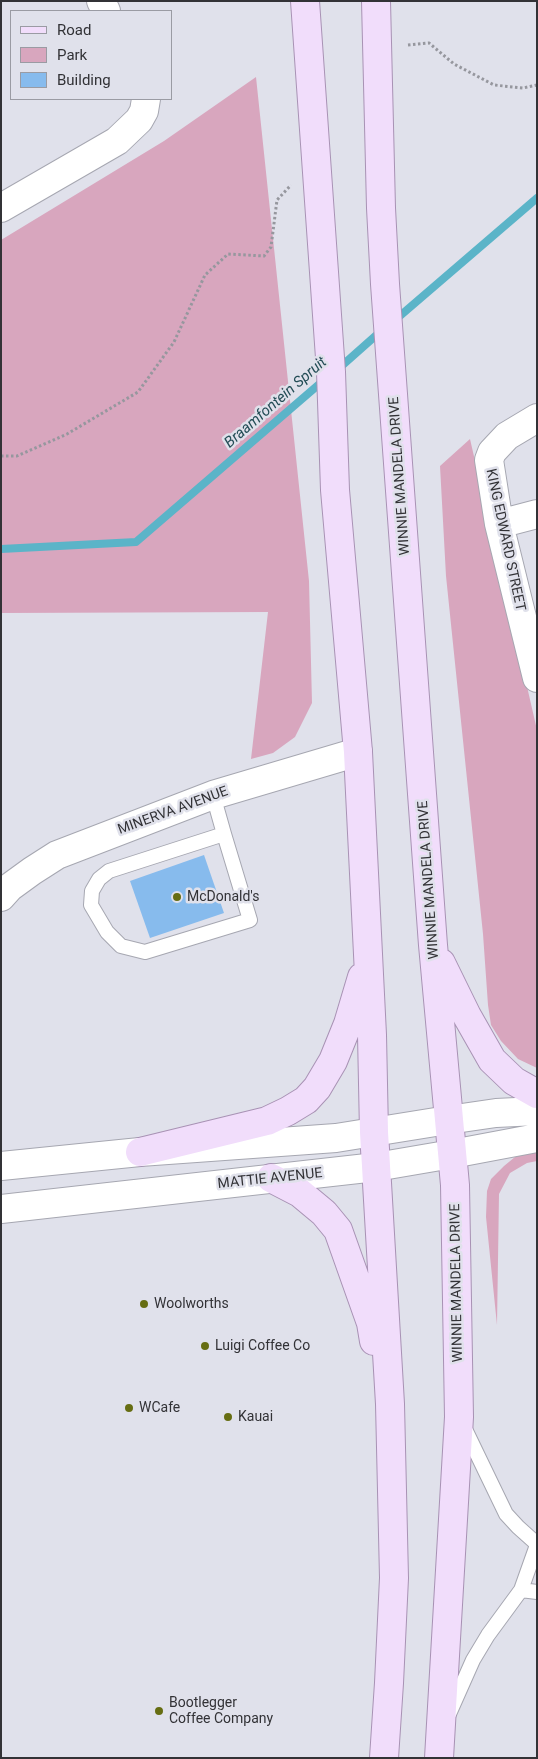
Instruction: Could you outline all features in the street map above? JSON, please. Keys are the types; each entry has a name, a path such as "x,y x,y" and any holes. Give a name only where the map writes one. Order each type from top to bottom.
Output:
{"main road":[{"path":"304,1 327,303 335,490 358,752 374,1132 390,1404 394,1578 390,1683 384,1758"},
{"name":"WINNIE MANDELA DRIVE","path":"376,1 381,208 433,945 455,1185 459,1417 440,1745"},
{"path":"433,945 466,1016 492,1060 514,1081 537,1094"},
{"path":"140,1152 267,1121 306,1100 317,1088 333,1061 348,1024 368,957"},
{"path":"271,1178 300,1193 324,1213 338,1230 371,1323 392,1491"}],"street":[{"path":"1,208 117,141 139,120 144,111 146,100"},
{"name":"KING EDWARD STREET","path":"537,418 507,436 492,452 489,460 499,524 537,678"},
{"path":"499,524 537,514"},
{"name":"MINERVA AVENUE","path":"1,897 10,887 57,855 213,795 358,752"},
{"path":"1,1166 140,1152 336,1138 496,1113 537,1111"},
{"name":"MATTIE AVENUE","path":"1,1209 376,1167 537,1138"}],"lane":[{"path":"213,795 250,920 145,952 121,946 107,932 91,905 92,891 98,879 109,871 224,834"},
{"path":"440,1745 473,1660 488,1634 521,1590 537,1544 506,1514 459,1417"},
{"path":"521,1590 537,1592"}],"path":[{"path":"408,45 429,43 454,64 494,85 524,88 537,85"},
{"path":"1,456 17,456 67,434 138,392 174,342 205,275 228,254 264,256 271,247 278,200 316,155"}],"green space":[{"path":"256,77 309,581 312,703 295,737 273,753 251,759 268,612 1,613 1,240 164,141"},
{"path":"470,439 537,730 537,1068 518,1059 501,1041 491,1025 488,1005 483,934 446,576 440,466"},
{"path":"537,1151 537,1161 527,1163 510,1173 499,1194 497,1325 486,1217 487,1191 491,1179 515,1157"}],"building":[{"name":"McDonald's","path":"204,855 224,913 150,938 130,881"}],"waterway":[{"name":"Braamfontein Spruit","path":"394,321 537,198"},
{"name":"Braamfontein Spruit","path":"337,370 381,331"},
{"name":"Braamfontein Spruit","path":"1,549 136,542 324,380"}],"place":[{"name":"McDonald's","path":"177,897"},
{"name":"Woolworths","path":"144,1304"},
{"name":"Luigi Coffee Co","path":"205,1346"},
{"name":"WCafe","path":"129,1408"},
{"name":"Kauai","path":"228,1417"},
{"name":"Bootlegger Coffee Company","path":"159,1711"}]}
